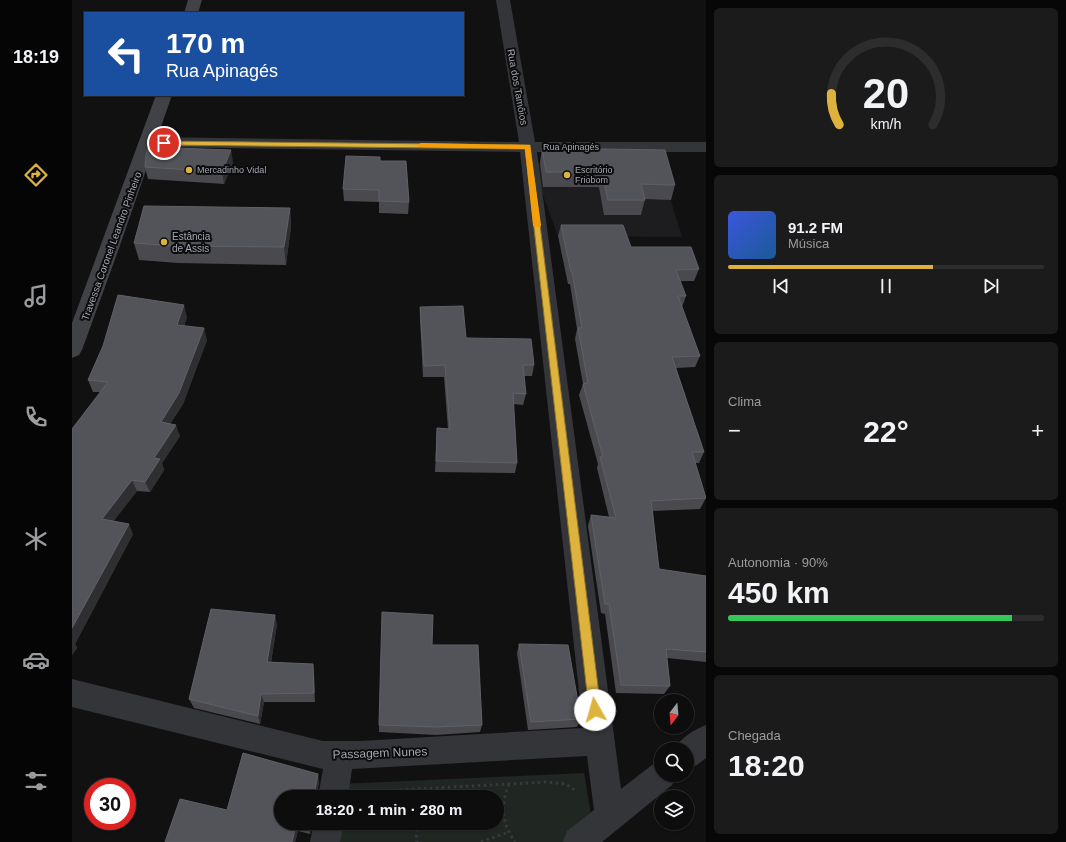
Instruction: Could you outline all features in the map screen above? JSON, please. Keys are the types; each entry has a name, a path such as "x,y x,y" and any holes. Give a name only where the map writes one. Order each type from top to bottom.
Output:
{"street":[{"path":"191,12 195,0"},
{"name":"Rua dos Tamôios","path":"503,0 528,146 598,741 610,816"},
{"name":"Travessa Coronel Leandro Pinheiro","path":"72,350 164,96"},
{"name":"Rua Apinagés","path":"148,142 528,146 706,146"},
{"name":"Passagem Nunes","path":"72,693 323,755 340,756 598,741"},
{"path":"694,749 706,740"},
{"path":"340,756 343,790"},
{"path":"578,842 654,781"},
{"path":"325,842 328,830"}],"path":[{"path":"403,790 545,782 562,783 575,789 577,793"},
{"path":"510,784 503,802 503,817 515,842"},
{"path":"416,830 417,842"},
{"path":"481,842 509,832"}],"shaded area":[{"path":"537,163 660,165 682,237 558,236 540,187"},
{"path":"584,773 593,826 571,842 331,842 332,830 504,830 504,790 338,790 339,784"}],"building":[{"path":"148,147 231,150 222,172 145,167"},
{"path":"542,148 665,150 675,185 641,184 645,200 608,200 602,172 546,172"},
{"path":"346,156 380,157 380,161 406,161 409,202 379,201 379,190 343,189"},
{"path":"144,206 290,208 284,247 173,246 134,243"},
{"path":"561,225 623,225 631,247 691,247 699,269 676,270 686,296 678,296 700,356 672,357 704,452 692,452 706,498 651,501 659,569 706,576 706,652 666,649 670,686 621,685 609,604 605,604 591,515 616,518 600,457 603,457 583,384 588,383 578,328 582,328 572,272"},
{"path":"118,295 184,305 177,325 204,328 179,393 161,422 176,425 154,458 160,459 145,482 132,480 102,519 129,524 72,628 72,429 108,382 88,380 103,346"},
{"path":"463,306 466,338 531,339 534,365 523,365 526,394 513,393 517,463 436,461 437,428 450,429 445,365 424,366 420,307"},
{"path":"211,609 275,615 267,662 313,664 314,693 261,694 258,716 189,699"},
{"path":"382,612 433,615 432,645 478,645 482,725 437,727 379,725"},
{"path":"519,644 568,645 581,719 531,722"},
{"path":"243,753 318,774 315,790 274,790 274,830 295,830 292,842 165,842 180,799 227,810"}],"slow traffic":[{"path":"421,145 528,146 537,225"}],"place":[{"name":"Mercadinho Vidal","path":"189,170"},
{"name":"Escritório Friobom","path":"567,175"},
{"name":"Estância de Assis","path":"164,242"}],"route":[{"path":"164,143 528,146 595,710"}]}
